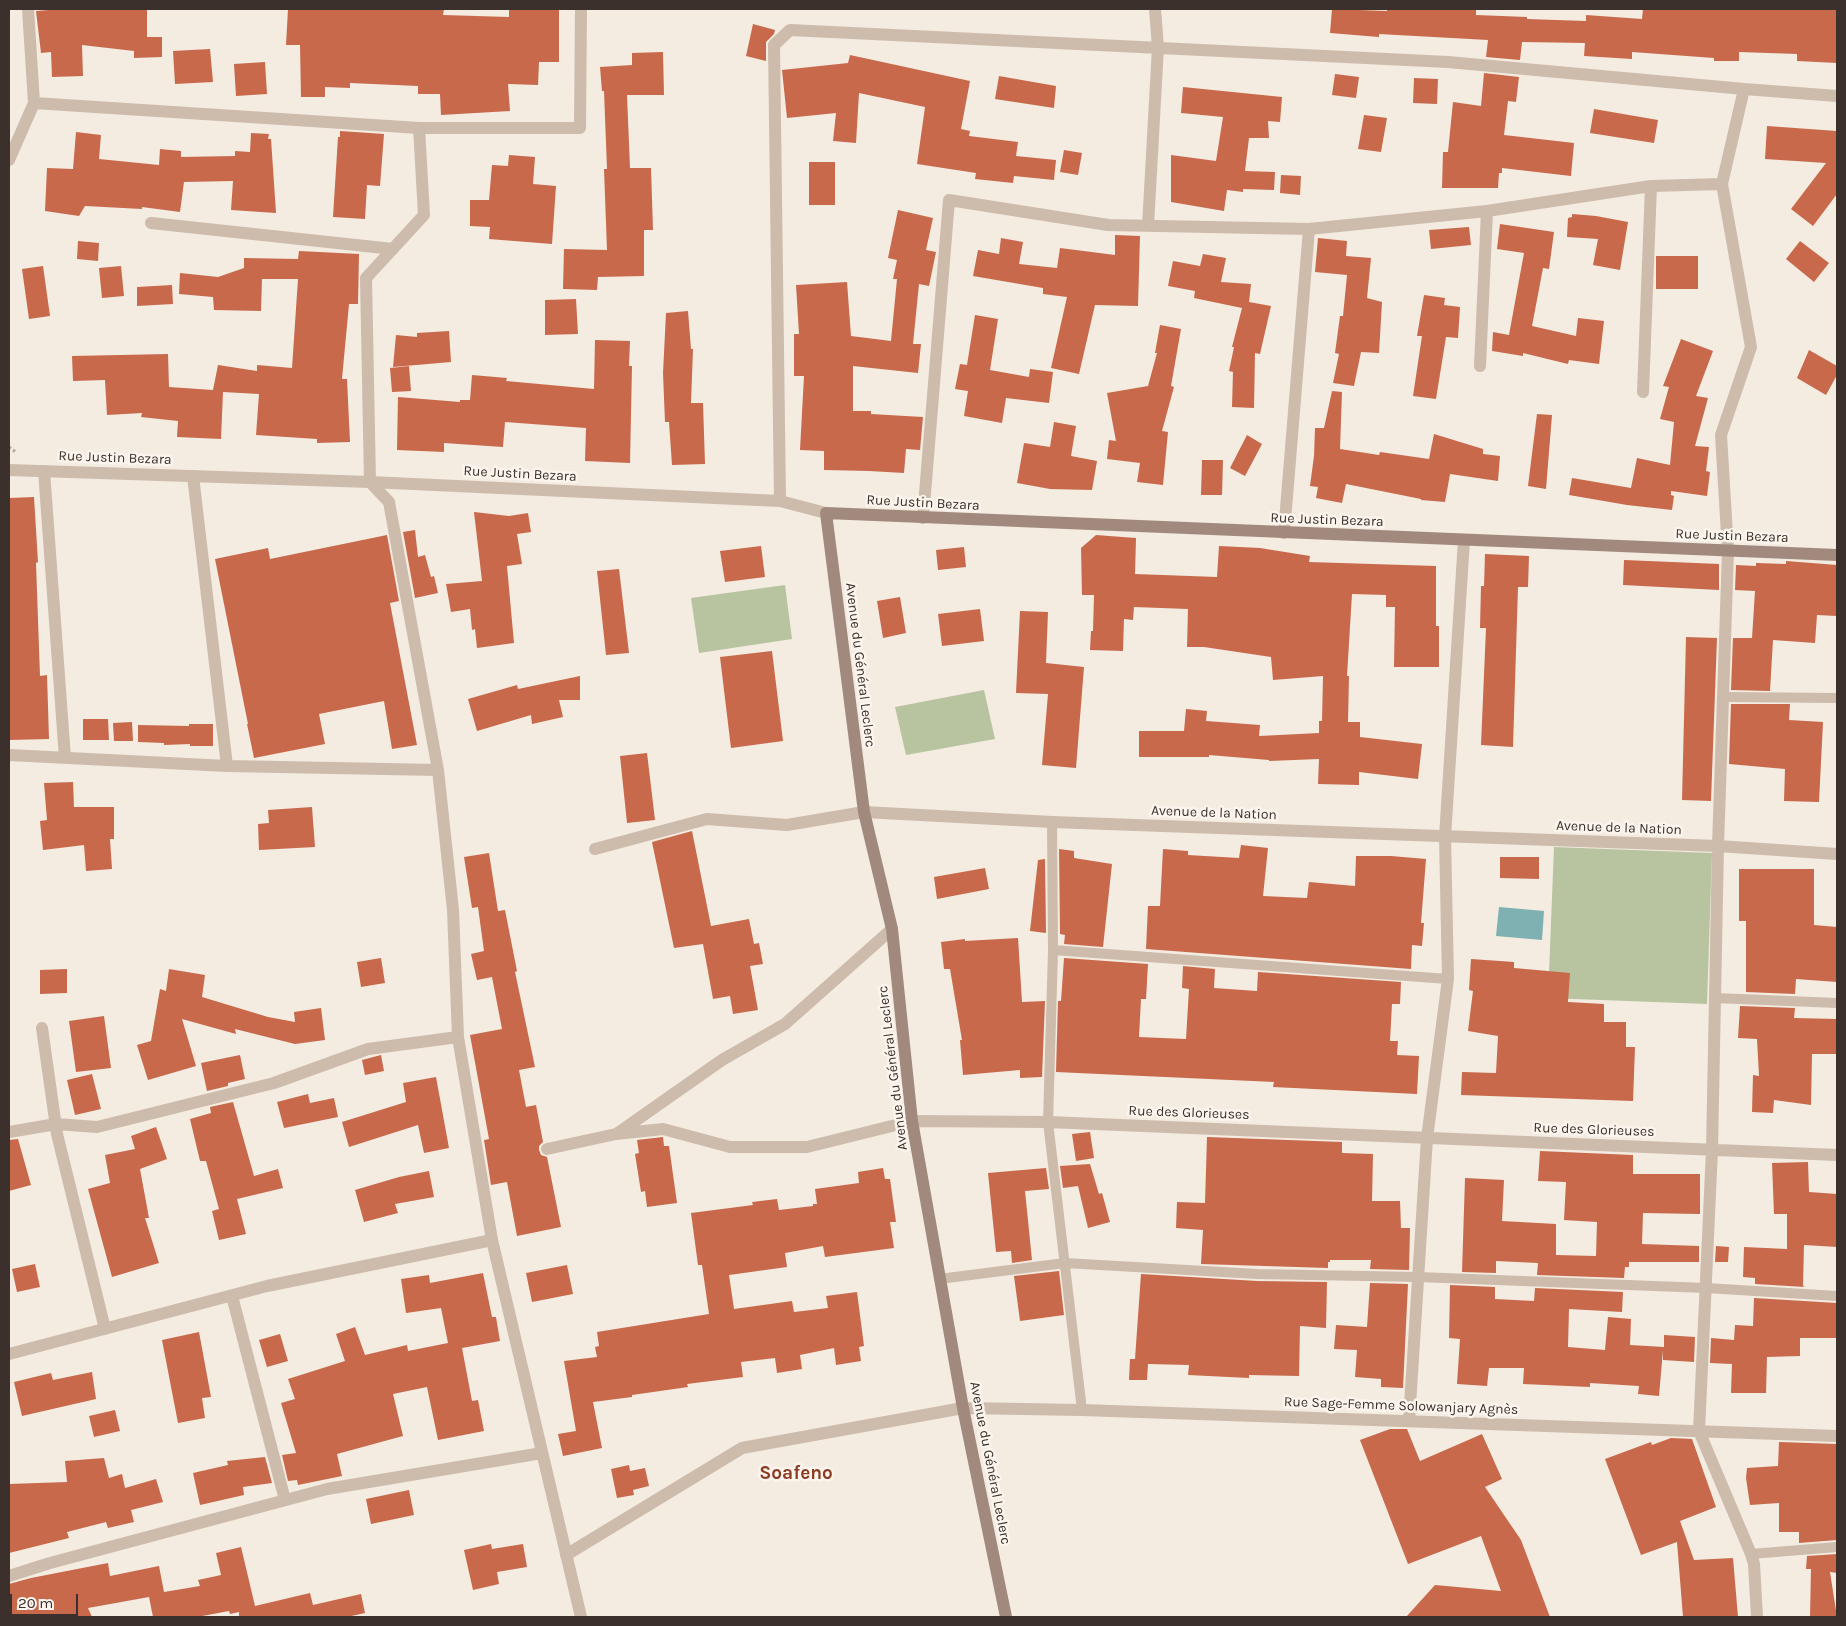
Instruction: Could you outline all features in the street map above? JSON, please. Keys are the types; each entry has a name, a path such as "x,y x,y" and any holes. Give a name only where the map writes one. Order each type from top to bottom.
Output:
{"main road":[{"name":"Rue Justin Bezara","path":"826,513 1837,555"},
{"name":"Avenue du Général Leclerc","path":"826,513 864,812 892,929 912,1121 963,1408 1006,1617"}],"street":[{"path":"9,160 34,103 28,9"},
{"path":"34,103 419,128 580,128 581,9"},
{"path":"1148,226 1158,47 1155,9"},
{"path":"780,501 774,45 790,30 1448,62 1837,96"},
{"path":"1744,89 1722,184 1751,347 1721,435 1728,551 1718,846 1712,1150 1699,1431 1751,1554 1754,1564 1757,1617"},
{"path":"419,128 424,215 366,278 370,482 389,502 438,770 453,910 458,1037 492,1240 581,1617"},
{"path":"923,518 949,200 1108,225 1309,229 1487,212 1651,186 1722,184"},
{"path":"1643,392 1651,186"},
{"path":"1480,366 1487,212"},
{"path":"151,223 393,249"},
{"path":"1284,533 1309,229"},
{"name":"Rue Justin Bezara","path":"9,470 370,482 780,501 826,513"},
{"path":"44,471 65,758"},
{"path":"194,476 227,766"},
{"path":"1409,1421 1427,1138 1448,980 1445,837 1464,540"},
{"path":"9,756 227,766 438,770"},
{"name":"Avenue de la Nation","path":"595,849 707,819 787,825 864,812 1052,822 1718,846 1837,854"},
{"path":"616,1134 722,1060 785,1024 892,929"},
{"path":"42,1028 57,1134 106,1329"},
{"path":"9,1132 56,1124 97,1127 274,1083 368,1049 458,1037"},
{"name":"Rue des Glorieuses","path":"546,1149 616,1134 663,1129 730,1147 807,1147 912,1121 1048,1122 1837,1155"},
{"path":"9,1354 267,1286 492,1240"},
{"path":"232,1296 285,1500"},
{"name":"Rue Sage-Femme Solowanjary Agnès","path":"566,1555 742,1448 963,1408 1082,1410 1837,1436"},
{"path":"9,1576 50,1563 328,1489 542,1453"}],"lane":[{"path":"1723,696 1837,698"},
{"path":"1052,822 1053,950 1048,1122 1082,1410"},
{"path":"1053,950 1448,980"},
{"path":"1715,998 1837,1003"},
{"path":"939,1279 1065,1263 1257,1274 1418,1277 1706,1288 1837,1296"},
{"path":"1751,1554 1837,1547"}],"green space":[{"path":"785,585 792,639 699,653 691,598"},
{"path":"984,690 995,739 906,755 895,707"},
{"path":"1554,847 1712,853 1707,1004 1548,998"}],"water":[{"path":"1499,907 1544,911 1542,940 1496,936"}],"building":[{"path":"61,9 147,9 147,37 162,37 162,57 134,58 134,51 82,45 83,76 52,77 51,52 41,53 36,11"},
{"path":"288,9 444,9 443,15 509,17 509,9 559,9 559,62 539,62 538,85 508,84 510,111 441,115 440,94 418,94 418,86 350,83 350,88 325,87 325,97 301,97 300,45 286,45"},
{"path":"1332,9 1387,11 1387,9 1476,9 1476,15 1586,21 1586,15 1642,19 1643,9 1837,9 1837,63 1797,61 1797,54 1739,52 1739,61 1714,61 1714,58 1632,52 1632,59 1584,56 1585,43 1522,42 1520,60 1486,57 1488,40 1379,34 1379,37 1330,33"},
{"path":"753,24 775,30 774,34 766,42 766,61 746,56"},
{"path":"210,49 213,82 175,84 173,51"},
{"path":"663,52 664,95 627,95 630,168 651,168 653,230 644,230 644,276 598,277 597,290 563,289 564,249 607,250 604,169 607,169 604,91 602,91 600,67 632,65 632,53"},
{"path":"850,55 970,81 961,129 970,131 969,136 1018,142 1016,156 1056,160 1054,180 1014,176 1013,183 975,179 976,173 917,164 925,107 859,93 856,143 833,141 836,113 787,118 782,70 848,63"},
{"path":"265,62 267,94 236,96 234,64"},
{"path":"1484,73 1519,77 1516,102 1508,101 1504,135 1574,143 1571,176 1502,168 1502,173 1499,173 1498,188 1442,188 1443,152 1448,152 1453,102 1481,106"},
{"path":"1335,74 1359,77 1356,98 1332,95"},
{"path":"999,76 1056,86 1054,108 995,99"},
{"path":"1414,78 1438,79 1437,104 1413,103"},
{"path":"1183,87 1282,97 1280,122 1268,121 1269,138 1249,138 1245,171 1275,172 1274,190 1243,189 1243,192 1227,190 1224,211 1171,202 1171,155 1216,161 1223,117 1181,113"},
{"path":"1594,109 1658,120 1654,143 1590,133"},
{"path":"1364,115 1387,118 1381,152 1358,149"},
{"path":"1767,126 1837,131 1837,194 1813,226 1791,209 1826,163 1765,159"},
{"path":"340,131 384,134 380,186 367,185 365,219 333,217 338,137 340,137"},
{"path":"76,132 101,135 99,159 159,165 160,149 181,151 181,157 235,156 235,151 250,152 251,133 269,134 268,139 271,139 276,213 231,210 233,181 184,182 180,212 142,207 142,209 85,206 79,216 45,211 47,168 73,169"},
{"path":"1064,150 1082,153 1078,175 1060,172"},
{"path":"509,155 535,157 533,184 556,186 552,244 489,239 490,227 470,226 470,200 489,200 492,165 508,166"},
{"path":"809,162 835,162 835,205 809,205"},
{"path":"1281,175 1301,176 1300,195 1280,193"},
{"path":"898,210 933,218 926,250 936,252 929,286 919,284 913,344 921,344 918,373 853,366 853,411 871,411 871,414 923,417 920,450 906,449 904,473 824,470 824,451 800,450 804,376 794,376 794,334 799,334 796,285 847,282 851,336 891,341 897,279 893,279 897,260 888,258"},
{"path":"1572,214 1628,222 1620,270 1593,265 1598,239 1567,237 1568,218 1572,217"},
{"path":"1500,224 1554,232 1549,269 1543,268 1532,326 1576,336 1578,318 1604,321 1599,364 1569,360 1568,364 1523,353 1523,356 1492,351 1493,332 1509,335 1524,253 1497,249"},
{"path":"1469,227 1471,245 1431,249 1429,230"},
{"path":"1115,235 1140,236 1138,306 1095,305 1079,374 1051,368 1067,297 1043,294 1043,288 973,276 978,250 999,254 1001,238 1023,242 1019,264 1057,268 1060,248 1115,255"},
{"path":"1318,238 1347,241 1346,256 1371,258 1367,298 1382,302 1379,353 1361,352 1354,386 1333,383 1339,354 1335,353 1340,316 1343,316 1347,275 1315,272"},
{"path":"78,241 99,243 98,261 77,259"},
{"path":"1800,241 1829,263 1814,282 1786,259"},
{"path":"299,251 359,254 358,304 349,304 342,379 347,379 350,442 317,443 317,439 256,435 259,394 223,392 221,439 177,437 178,421 141,417 142,413 107,415 105,380 73,381 72,356 168,354 169,387 213,390 218,365 257,371 257,365 292,368 298,279 262,279 261,311 214,310 213,297 179,294 180,273 218,277 244,268 244,258 298,259"},
{"path":"1203,254 1226,258 1221,282 1251,284 1249,302 1271,306 1260,354 1255,353 1254,408 1232,407 1233,372 1229,371 1234,347 1232,347 1242,308 1194,298 1195,291 1168,286 1173,261 1200,266"},
{"path":"1656,256 1698,256 1698,289 1656,289"},
{"path":"43,266 50,316 29,319 22,269"},
{"path":"121,266 124,296 102,298 99,268"},
{"path":"172,285 173,304 137,306 137,287"},
{"path":"1424,295 1445,298 1444,305 1460,307 1458,338 1446,337 1436,399 1413,396 1422,336 1417,336"},
{"path":"576,299 578,334 545,335 545,300"},
{"path":"688,311 691,349 693,349 691,403 703,403 705,464 672,465 669,422 665,422 663,373 666,313"},
{"path":"975,315 998,319 990,370 1029,377 1030,369 1053,372 1049,403 1006,398 1002,423 964,416 968,391 955,389 960,364 967,365"},
{"path":"1160,325 1181,329 1171,386 1174,387 1162,431 1168,432 1163,485 1137,482 1140,463 1107,459 1109,440 1116,441 1107,393 1148,386 1157,353 1155,353"},
{"path":"449,331 451,362 393,367 396,335 417,337 417,333"},
{"path":"1681,339 1713,351 1696,396 1708,398 1695,446 1709,447 1706,471 1710,472 1707,496 1671,491 1671,495 1674,496 1672,510 1627,505 1569,495 1572,478 1631,488 1637,458 1670,465 1674,422 1660,419 1669,387 1663,386"},
{"path":"595,340 630,341 629,366 632,366 630,463 585,461 586,428 505,422 503,447 444,443 444,452 397,450 398,397 460,402 460,400 470,400 472,375 507,378 506,381 594,389"},
{"path":"1809,350 1837,366 1837,375 1826,395 1797,378"},
{"path":"409,366 411,391 392,392 390,368"},
{"path":"1332,391 1342,392 1340,449 1379,455 1380,452 1429,459 1434,434 1483,449 1483,454 1500,456 1498,481 1450,474 1445,502 1421,500 1346,484 1342,503 1316,498 1318,487 1310,486 1315,428 1324,428"},
{"path":"1537,414 1552,415 1546,489 1528,486"},
{"path":"1054,422 1076,426 1071,456 1097,461 1092,490 1050,489 1017,483 1024,443 1050,447"},
{"path":"1247,435 1262,444 1245,476 1230,468"},
{"path":"1202,460 1223,460 1222,495 1201,495"},
{"path":"34,497 38,562 36,563 40,676 47,675 49,739 9,740 9,498"},
{"path":"474,512 509,516 528,513 531,532 517,534 522,564 507,566 514,643 477,648 475,629 472,630 470,609 451,612 446,584 482,581"},
{"path":"415,530 418,557 425,555 431,577 434,576 438,593 415,598 403,532"},
{"path":"387,535 399,601 390,603 417,745 392,749 384,701 319,714 325,744 254,758 215,559 268,548 270,559"},
{"path":"1096,535 1136,538 1135,574 1217,577 1219,546 1260,548 1310,556 1309,562 1436,566 1436,626 1439,626 1439,667 1394,667 1395,607 1386,607 1386,595 1352,594 1347,676 1349,676 1348,722 1360,722 1360,737 1422,744 1418,779 1359,772 1359,785 1318,784 1319,759 1269,761 1209,755 1209,757 1139,757 1139,731 1184,731 1186,709 1207,711 1206,721 1260,725 1259,736 1319,733 1319,721 1322,721 1323,676 1273,680 1271,657 1204,647 1187,647 1188,609 1134,607 1133,620 1124,619 1123,651 1090,650 1091,631 1093,631 1094,595 1082,595 1081,548"},
{"path":"761,546 765,577 725,582 720,551"},
{"path":"964,547 966,567 938,570 936,550"},
{"path":"1485,554 1529,556 1528,587 1518,587 1513,747 1481,745 1486,628 1480,628 1481,586 1484,586"},
{"path":"1624,560 1719,564 1719,590 1623,585"},
{"path":"1786,561 1837,565 1837,616 1817,615 1815,643 1773,640 1770,691 1731,690 1733,638 1752,638 1755,591 1735,590 1736,565 1756,566 1756,563 1786,564"},
{"path":"619,569 629,653 606,655 597,571"},
{"path":"900,597 906,633 883,638 877,601"},
{"path":"980,609 984,641 942,646 938,614"},
{"path":"1020,611 1048,612 1046,663 1084,667 1076,768 1042,765 1048,694 1016,693"},
{"path":"1686,637 1717,638 1711,801 1682,800"},
{"path":"772,651 783,741 731,748 720,657"},
{"path":"580,676 580,700 559,700 563,717 532,724 531,715 477,731 468,699 517,685 518,689"},
{"path":"1731,704 1790,704 1789,720 1823,722 1819,802 1784,801 1785,769 1729,764"},
{"path":"83,719 108,719 109,740 83,740"},
{"path":"132,722 133,741 114,741 113,723"},
{"path":"189,724 213,724 213,746 190,746 190,744 164,745 164,743 138,742 138,725 189,726"},
{"path":"647,753 655,820 627,823 620,756"},
{"path":"73,782 74,807 114,807 114,839 110,839 112,869 86,871 84,845 43,850 40,821 47,820 44,783"},
{"path":"312,807 315,847 259,850 258,824 269,823 268,810"},
{"path":"692,831 711,926 749,919 754,944 759,943 763,964 750,966 758,1010 733,1014 730,996 713,999 703,944 674,948 652,842"},
{"path":"1241,845 1268,848 1263,896 1307,898 1309,882 1355,886 1356,856 1426,859 1421,923 1424,923 1422,946 1412,945 1411,969 1146,949 1148,906 1160,906 1163,849 1188,851 1188,855 1239,858"},
{"path":"1059,849 1074,851 1074,858 1112,864 1103,947 1064,944 1065,935 1060,934"},
{"path":"489,853 498,911 505,910 517,971 515,972 535,1067 519,1070 526,1107 536,1105 543,1142 539,1146 539,1150 541,1155 547,1157 561,1227 517,1236 507,1182 491,1185 484,1140 489,1139 470,1035 502,1029 492,977 477,980 471,954 484,951 478,907 472,908 464,857"},
{"path":"1500,857 1539,857 1539,879 1500,878"},
{"path":"1045,859 1046,933 1030,931 1038,860"},
{"path":"985,868 989,889 937,899 934,877"},
{"path":"1739,869 1814,869 1814,925 1837,927 1837,982 1796,979 1795,994 1746,992 1746,921 1739,921"},
{"path":"1018,938 1022,1002 1045,1001 1042,1077 1020,1078 1020,1070 963,1075 960,1040 962,1040 950,969 944,969 941,942 965,939 965,941"},
{"path":"381,958 385,983 361,987 357,962"},
{"path":"1064,958 1148,964 1146,999 1141,999 1139,1037 1186,1039 1189,989 1182,988 1183,966 1215,969 1214,988 1257,991 1258,972 1401,982 1400,1004 1392,1004 1390,1041 1398,1041 1397,1055 1419,1056 1417,1094 1273,1087 1274,1082 1056,1072 1058,1001 1061,1001"},
{"path":"1471,959 1514,962 1514,968 1570,973 1568,1002 1604,1004 1604,1022 1626,1022 1626,1047 1635,1047 1633,1101 1461,1095 1462,1072 1496,1073 1498,1036 1468,1031 1473,991 1469,990"},
{"path":"67,969 67,993 40,994 40,970"},
{"path":"169,969 205,975 202,997 268,1017 295,1022 294,1012 321,1008 325,1040 295,1044 235,1029 236,1034 182,1019 196,1066 148,1080 137,1045 151,1041 160,989 166,991"},
{"path":"1740,1006 1795,1008 1794,1018 1837,1019 1837,1054 1812,1054 1811,1105 1774,1100 1773,1113 1752,1112 1753,1075 1759,1076 1757,1039 1738,1038"},
{"path":"104,1016 111,1068 76,1072 69,1021"},
{"path":"240,1055 245,1079 228,1083 228,1086 207,1091 201,1063"},
{"path":"381,1055 384,1071 365,1075 362,1060"},
{"path":"92,1074 101,1109 75,1115 67,1080"},
{"path":"436,1077 449,1148 424,1153 418,1125 349,1147 342,1122 406,1102 403,1083"},
{"path":"308,1094 310,1103 334,1098 338,1117 284,1128 277,1102"},
{"path":"233,1102 254,1176 278,1169 283,1188 237,1199 246,1234 219,1240 212,1211 219,1209 206,1161 200,1161 190,1119 211,1113 210,1107"},
{"path":"156,1127 167,1159 140,1169 149,1218 145,1218 159,1263 112,1277 88,1189 110,1183 105,1155 135,1149 131,1136"},
{"path":"1090,1132 1094,1158 1076,1161 1072,1134"},
{"path":"663,1137 664,1146 669,1146 677,1203 647,1207 645,1191 641,1192 635,1154 639,1153 637,1140"},
{"path":"1207,1137 1342,1142 1342,1153 1373,1154 1372,1201 1400,1201 1401,1228 1410,1228 1409,1270 1370,1269 1371,1260 1330,1260 1328,1268 1201,1264 1203,1230 1176,1228 1177,1202 1205,1203"},
{"path":"18,1139 31,1185 9,1191 9,1140"},
{"path":"1540,1151 1633,1155 1633,1174 1700,1174 1700,1214 1643,1213 1642,1244 1699,1246 1699,1262 1629,1262 1629,1267 1625,1267 1624,1278 1537,1275 1538,1263 1496,1261 1496,1273 1462,1272 1465,1178 1504,1180 1502,1221 1556,1224 1556,1255 1596,1256 1597,1222 1564,1220 1566,1182 1538,1181"},
{"path":"1808,1162 1809,1192 1837,1194 1837,1247 1804,1245 1803,1286 1805,1287 1755,1284 1755,1278 1743,1277 1744,1247 1787,1249 1787,1214 1774,1214 1772,1163"},
{"path":"1090,1164 1099,1194 1102,1193 1110,1222 1088,1228 1078,1186 1063,1188 1060,1166"},
{"path":"883,1168 885,1179 890,1179 896,1222 890,1222 894,1248 825,1257 823,1246 785,1253 787,1267 729,1275 734,1309 792,1301 794,1312 828,1308 826,1296 857,1292 864,1346 859,1347 861,1361 836,1365 834,1348 800,1355 802,1369 777,1373 775,1358 741,1362 743,1377 687,1384 688,1387 593,1402 602,1448 563,1456 558,1434 576,1431 564,1361 597,1357 595,1347 599,1346 597,1332 709,1314 702,1265 698,1265 691,1213 753,1205 752,1202 777,1199 779,1210 813,1206 813,1204 817,1204 815,1189 859,1183 858,1172"},
{"path":"1046,1168 1049,1189 1025,1191 1032,1260 1012,1263 1011,1251 996,1252 988,1173"},
{"path":"429,1171 434,1197 395,1204 398,1213 364,1222 355,1190 399,1177"},
{"path":"1716,1246 1729,1247 1728,1262 1715,1262"},
{"path":"35,1264 40,1287 17,1292 12,1269"},
{"path":"567,1265 573,1294 532,1302 526,1273"},
{"path":"1059,1271 1064,1315 1020,1321 1014,1276"},
{"path":"483,1273 492,1317 496,1317 500,1341 462,1348 472,1401 478,1400 484,1431 438,1440 427,1387 393,1394 403,1436 337,1454 342,1476 298,1485 297,1480 288,1481 282,1455 296,1453 281,1403 295,1399 288,1379 345,1361 336,1334 355,1327 365,1355 407,1345 408,1351 448,1343 441,1308 406,1313 401,1279 429,1275 430,1283"},
{"path":"1141,1274 1257,1281 1327,1282 1326,1328 1300,1326 1299,1376 1249,1375 1249,1378 1188,1375 1189,1365 1148,1364 1147,1380 1129,1380 1130,1359 1135,1359"},
{"path":"1370,1283 1408,1284 1403,1388 1381,1387 1381,1379 1355,1377 1357,1350 1334,1349 1336,1325 1367,1327"},
{"path":"1450,1285 1495,1287 1495,1299 1534,1301 1535,1288 1623,1292 1622,1312 1569,1309 1568,1347 1605,1350 1608,1317 1631,1319 1630,1345 1664,1347 1664,1335 1695,1337 1694,1362 1663,1360 1663,1350 1659,1396 1638,1394 1639,1386 1590,1383 1590,1387 1523,1384 1524,1368 1489,1368 1487,1386 1457,1384 1460,1339 1449,1338"},
{"path":"1754,1298 1837,1303 1837,1338 1800,1338 1800,1356 1767,1357 1766,1393 1731,1393 1732,1364 1710,1363 1711,1338 1734,1340 1735,1325 1753,1326"},
{"path":"199,1332 211,1397 202,1398 205,1418 178,1423 162,1340"},
{"path":"280,1334 288,1361 267,1367 259,1340"},
{"path":"92,1372 96,1399 22,1416 14,1382 51,1373 53,1380"},
{"path":"115,1410 120,1431 94,1437 89,1416"},
{"path":"1390,1429 1407,1429 1420,1461 1482,1434 1502,1479 1485,1487 1521,1540 1550,1617 1406,1617 1435,1585 1501,1591 1481,1536 1408,1564 1360,1440"},
{"path":"1671,1438 1692,1439 1716,1507 1680,1521 1694,1560 1733,1558 1738,1617 1683,1617 1677,1542 1641,1555 1605,1459 1651,1442 1652,1445"},
{"path":"1779,1442 1837,1444 1837,1540 1799,1543 1799,1532 1779,1532 1779,1503 1750,1505 1746,1478 1747,1468 1778,1466"},
{"path":"265,1457 272,1483 243,1487 244,1495 200,1505 193,1473 228,1465 227,1461"},
{"path":"104,1458 109,1478 122,1474 125,1488 156,1479 163,1502 131,1510 134,1522 108,1528 106,1522 67,1532 69,1538 9,1553 9,1484 67,1482 65,1461"},
{"path":"629,1465 630,1471 645,1468 649,1486 633,1490 634,1495 617,1498 611,1469"},
{"path":"409,1490 414,1515 371,1524 366,1499"},
{"path":"491,1544 492,1549 523,1544 527,1567 497,1572 499,1584 473,1590 464,1550"},
{"path":"241,1547 255,1606 310,1593 313,1605 361,1594 365,1613 347,1617 239,1617 239,1612 230,1614 229,1611 197,1617 153,1617 149,1597 88,1608 92,1617 9,1617 9,1584 108,1563 110,1576 159,1566 164,1592 200,1586 198,1580 221,1575 216,1553"},
{"path":"1837,1554 1837,1573 1830,1572 1837,1617 1810,1617 1811,1569 1806,1569 1807,1556"}],"district":[{"name":"Soafeno","path":"796,1474"}]}
